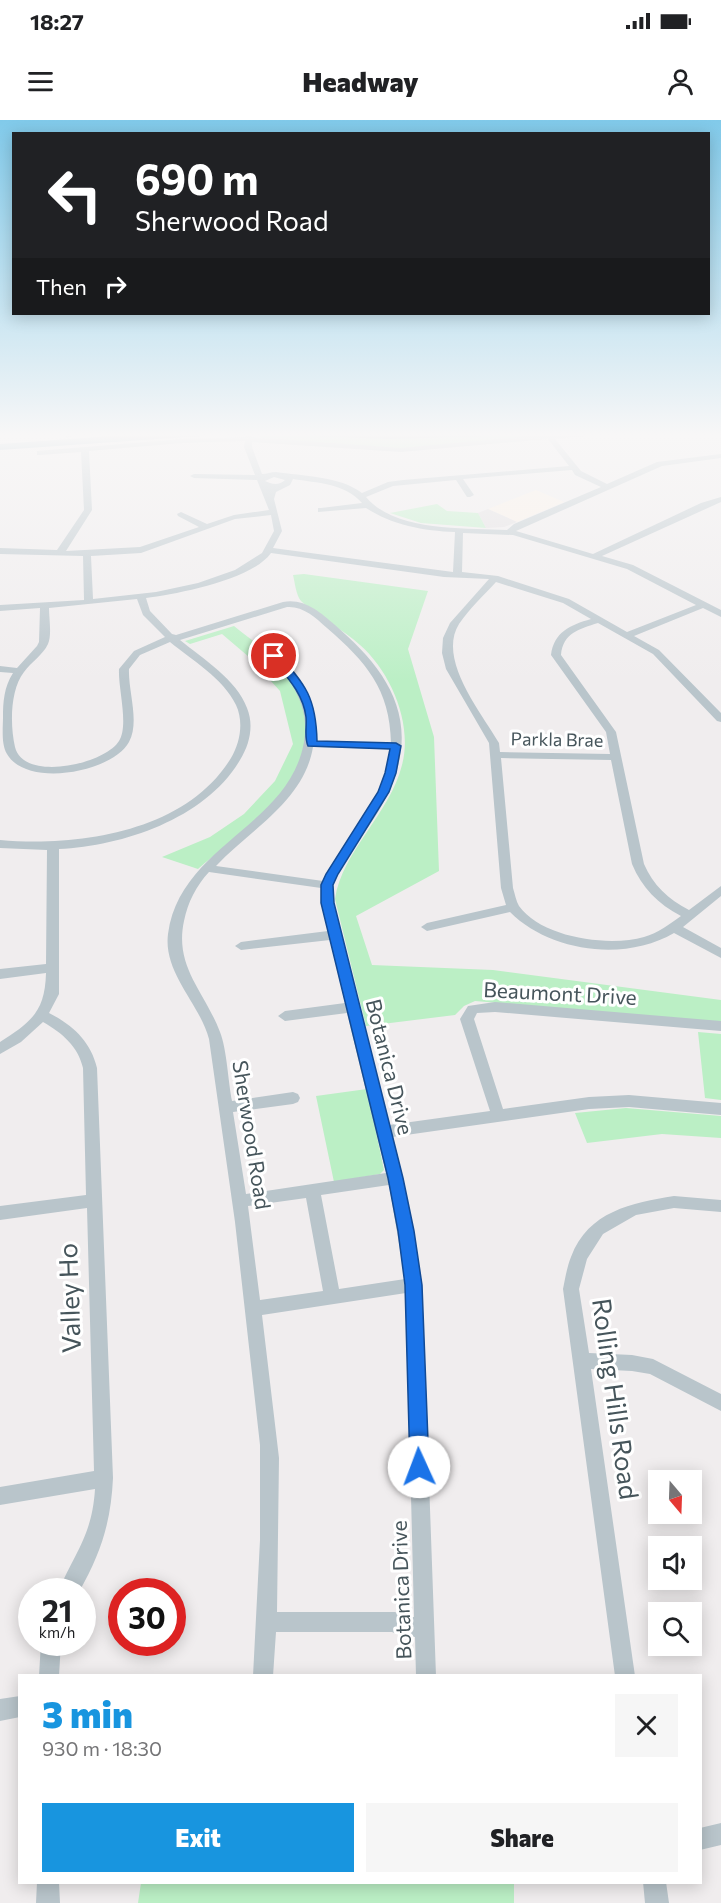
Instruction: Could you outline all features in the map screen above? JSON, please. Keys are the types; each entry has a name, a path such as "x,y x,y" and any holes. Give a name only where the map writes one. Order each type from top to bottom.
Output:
{"street":[{"path":"60,553 85,515"},
{"path":"183,515 206,527"},
{"path":"0,551 87,554 148,548 245,515"},
{"path":"0,608 141,596 179,591 221,580 246,568 269,550 278,532 275,515"},
{"path":"384,515 401,522 429,528 510,532 595,556 639,570 721,614"},
{"path":"510,532 517,526 542,515"},
{"path":"595,556 682,515"},
{"path":"457,575 459,531"},
{"path":"269,550 495,578 567,601 661,657 721,719"},
{"path":"87,554 89,600"},
{"path":"495,578 455,623 448,639 447,653 451,669 491,736 496,755 507,888 513,907 525,920 548,933 594,943 633,943 648,940 673,927 721,890"},
{"path":"0,844 52,845 93,841 125,834 156,823 203,796 229,772 244,742 244,715 235,696 147,614 141,596"},
{"path":"45,604 44,642 19,671 10,688 8,745 18,760 44,768 68,770 85,767 115,753 126,738 123,675 130,660 150,645 286,604 301,604 354,645 374,668 387,690 395,715 396,746 391,773 384,792 327,885 206,868"},
{"path":"627,635 704,605"},
{"path":"600,619 561,635 556,644 556,654 611,732 638,864 643,877 666,902 688,915"},
{"path":"262,649 283,663 297,682 311,716 311,744 396,746"},
{"path":"0,669 19,671"},
{"name":"Sherwood Road","path":"263,1674 270,1457 240,1201 214,1032 182,973 174,938 180,906 189,888 206,868 279,803 299,774 311,744"},
{"name":"Parkla Brae","path":"496,755 617,757"},
{"path":"0,1049 30,1029 43,1016 52,994 52,845"},
{"name":"Botanica Drive","path":"327,885 327,903 334,935 382,1132 396,1178 414,1285 426,1674"},
{"path":"427,927 513,907"},
{"path":"673,927 721,954"},
{"path":"241,946 334,935"},
{"path":"0,974 53,968"},
{"path":"285,1016 353,1007"},
{"name":"Beaumont Drive","path":"498,1115 467,1019 473,1009 495,1007 721,1026"},
{"name":"Valley Ho","path":"43,1016 55,1022 75,1039 89,1060 104,1504 90,1555 76,1578"},
{"path":"225,1107 293,1098"},
{"path":"382,1132 590,1102 628,1101 721,1109"},
{"path":"240,1201 396,1178"},
{"path":"312,1190 332,1297"},
{"path":"0,1213 95,1200"},
{"name":"Rolling Hills Road","path":"625,1674 571,1289 579,1257 597,1229 633,1209 674,1202 721,1206"},
{"path":"253,1309 414,1285"},
{"path":"581,1361 632,1363 653,1367 721,1403"},
{"path":"0,1496 104,1478"},
{"path":"266,1622 395,1622 401,1626 424,1627"},
{"path":"49,1674 50,1656"},
{"path":"0,1710 18,1706"},
{"path":"702,1839 721,1834"},
{"path":"48,1884 48,1903"},
{"path":"654,1884 657,1903"}],"shaded area":[{"path":"479,515 502,515 517,522 504,527 486,528"},
{"path":"502,515 533,515 517,522"}],"green space":[{"path":"397,515 479,515 486,528 421,523"},
{"path":"304,574 428,591 408,649 434,737 439,871 356,916 372,965 493,970 721,1000 721,1022 475,1001 464,1006 455,1015 366,1026 335,899 339,881 347,865 396,783 405,749 402,716 390,684 371,656 353,639 301,601 293,575"},
{"path":"234,626 275,659 295,686 305,716 304,747 293,777 275,802 255,822 198,869 162,857 210,837 244,814 275,781 293,744 280,691 249,657 222,634 190,644 185,641"},
{"path":"698,1032 721,1034 721,1100 705,1098"},
{"path":"367,1089 384,1170 380,1174 334,1182 316,1096"},
{"path":"626,1108 721,1116 721,1138 662,1134 587,1143 575,1113"},
{"path":"141,1884 514,1884 514,1903 138,1903"}],"route":[{"path":"274,656 283,663 305,698 311,716 311,744 396,746 391,773 384,792 332,874 327,885 327,903 382,1132 396,1178 406,1231 414,1285 419,1467"}]}
